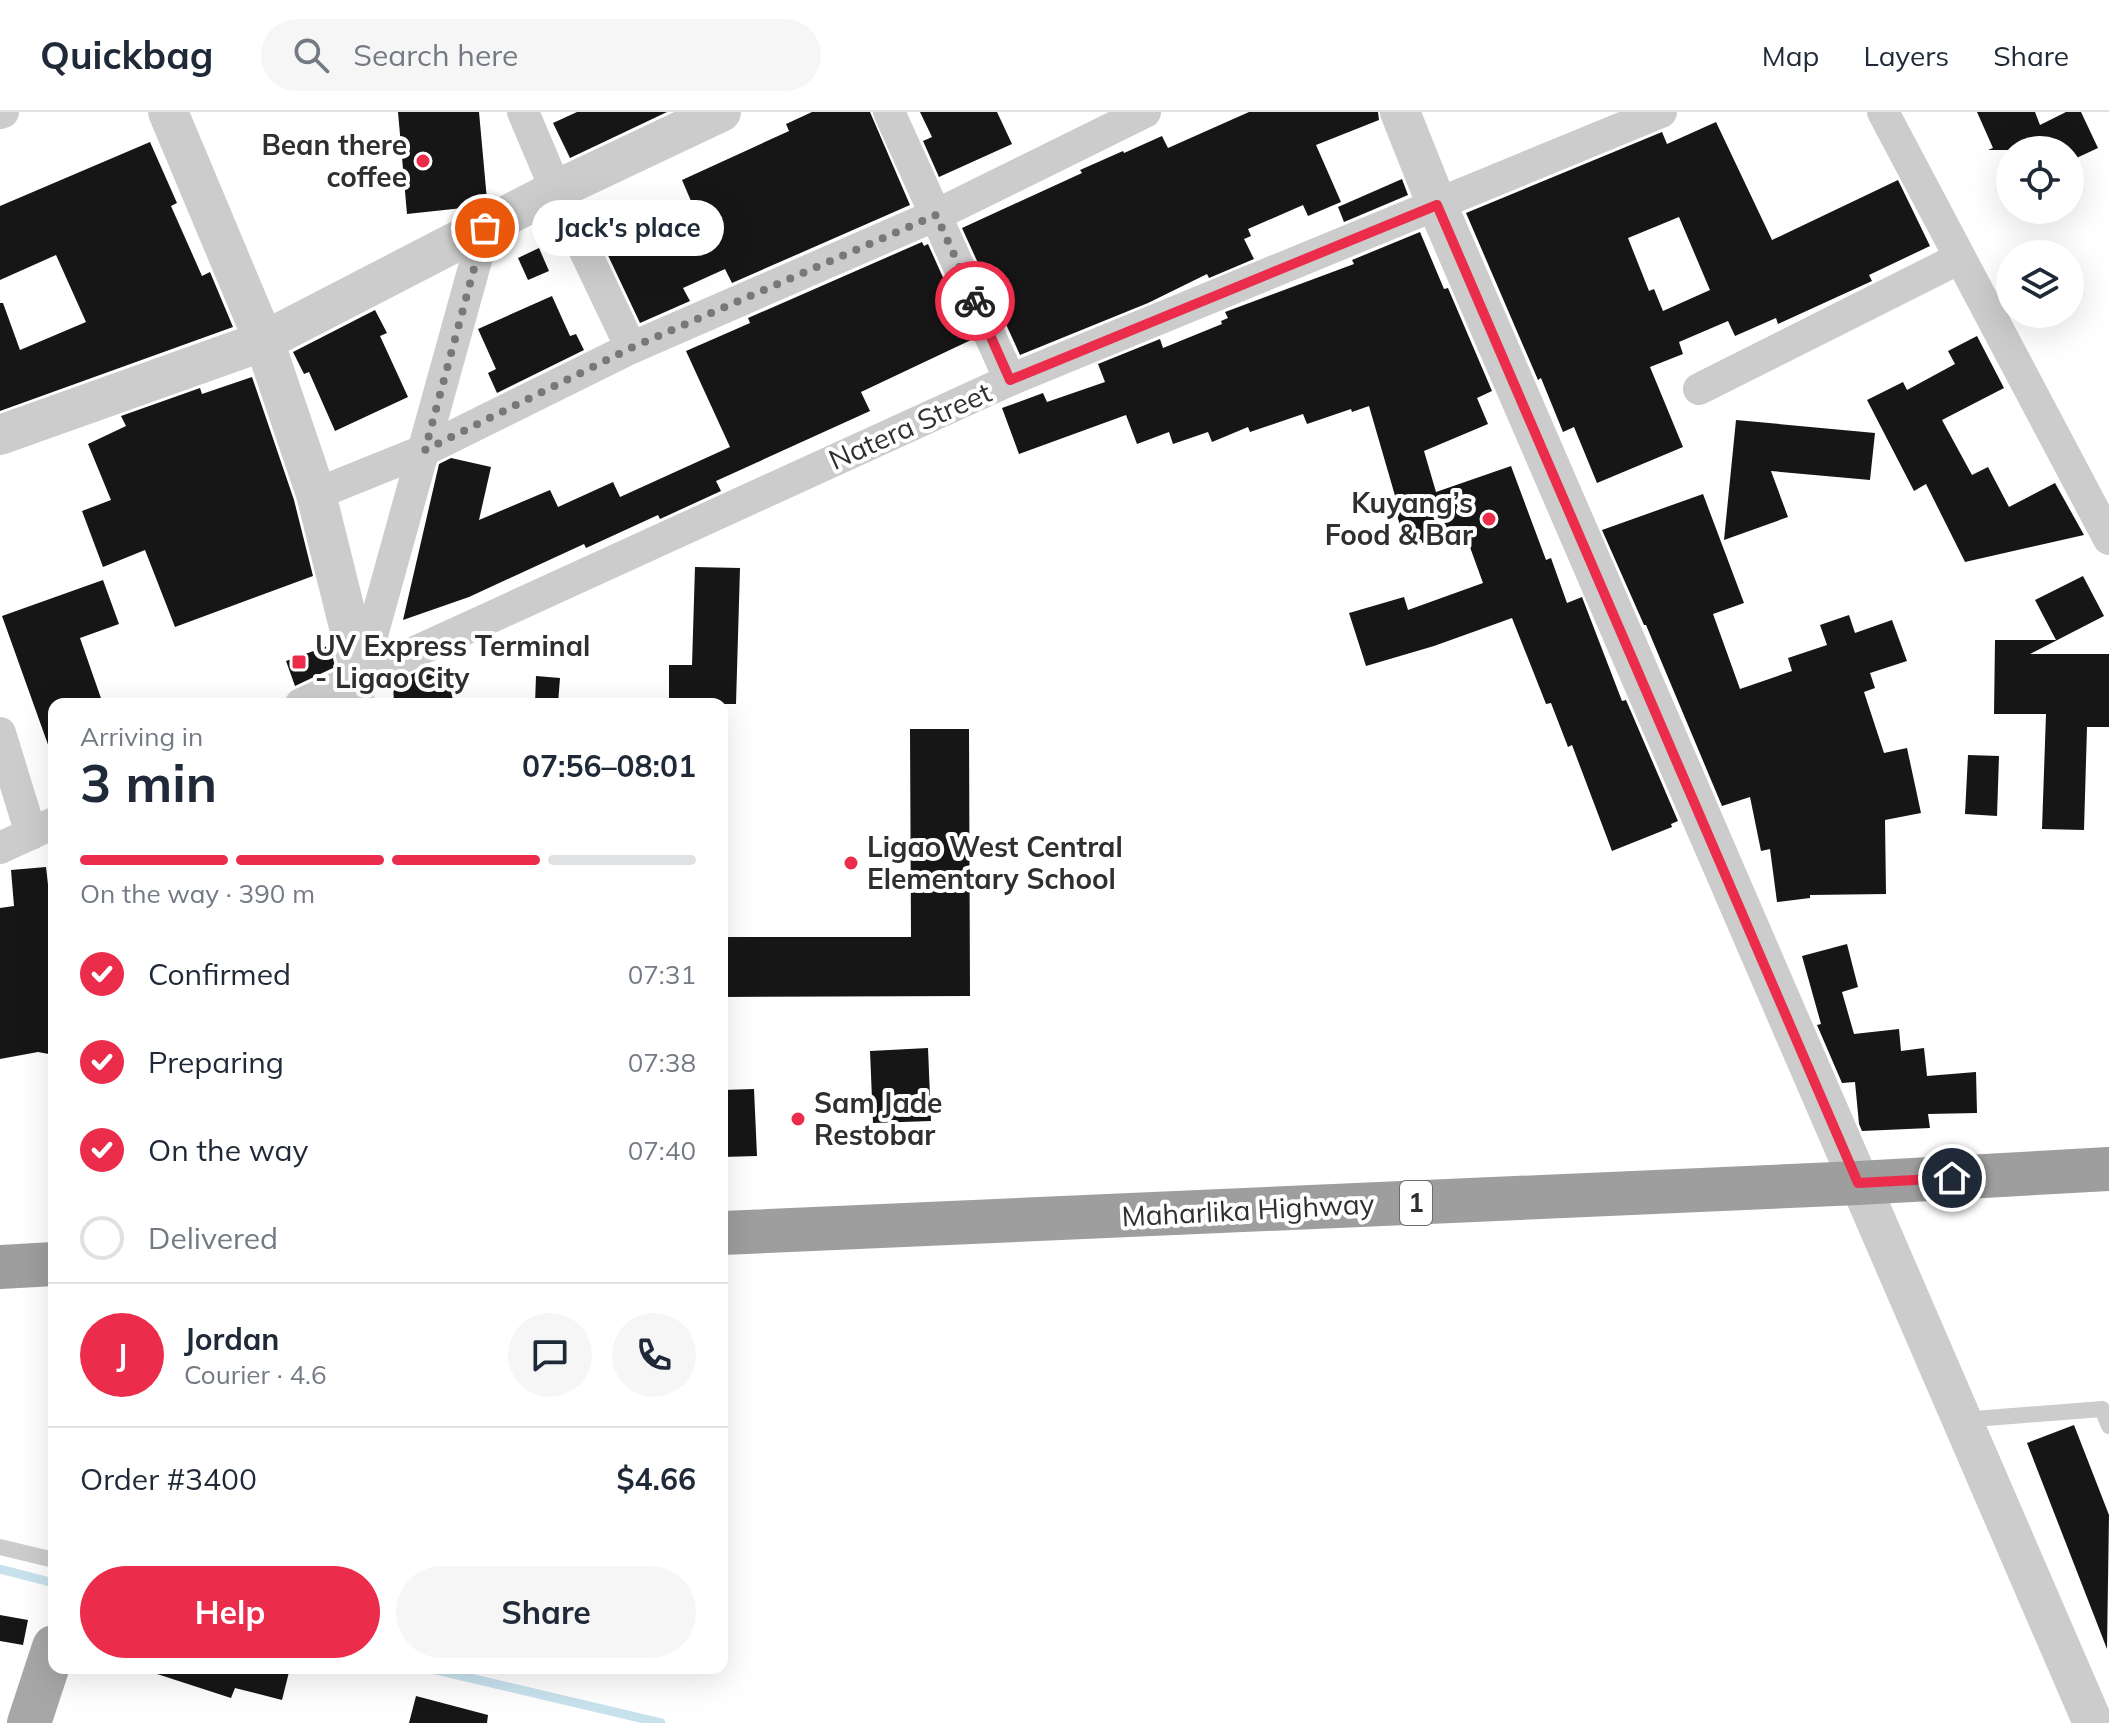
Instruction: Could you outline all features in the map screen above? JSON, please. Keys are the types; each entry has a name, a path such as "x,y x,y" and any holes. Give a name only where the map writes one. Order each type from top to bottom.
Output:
{"highway":[{"name":"Maharlika Highway","path":"728,1233 1858,1183 2109,1169"},
{"path":"0,1267 48,1264"}],"main road":[{"path":"39,1721 49,1674"}],"street":[{"path":"168,112 264,341 316,494 355,690"},
{"path":"523,112 556,190 631,348"},
{"path":"0,435 264,341 556,190 721,112"},
{"path":"889,112 1010,380"},
{"path":"316,494 425,450 631,348 936,215 1145,112"},
{"path":"1400,112 1437,205 2093,1723"},
{"name":"Natera Street","path":"324,698 355,690 1010,380 1661,112"},
{"path":"1883,112 2109,539"},
{"path":"355,690 485,228"},
{"path":"1699,389 1960,258"},
{"path":"0,733 43,828 0,848"}],"lane":[{"path":"1961,1420 2102,1409 2109,1426"},
{"path":"0,1547 48,1559"}],"building":[{"path":"398,112 479,112 487,200 472,207 407,214"},
{"path":"577,112 667,112 570,158 553,123"},
{"path":"812,112 870,112 910,205 732,283 725,269 683,288 690,301 640,323 604,247 694,208 682,180 789,131 786,124"},
{"path":"920,112 997,112 1012,144 939,177 923,141 932,137"},
{"path":"1249,112 1378,112 1379,120 1316,145 1341,202 1308,216 1303,205 1248,229 1251,236 1244,239 1254,259 1209,278 1207,274 1148,303 1020,355 962,228 1123,151 1162,136 1168,148"},
{"path":"1977,112 2035,112 2040,125 2066,112 2081,112 2098,148 2084,154 2084,136 1996,136 1996,150 1988,150 1993,148"},
{"path":"1716,122 1772,240 1898,180 1930,246 1869,275 1872,281 1778,324 1776,318 1735,336 1728,321 1679,342 1683,354 1650,367 1683,447 1597,483 1574,427 1563,432 1466,213 1662,132 1667,144","holes":["1679,217 1710,290 1663,311 1654,289 1649,291 1628,238"]},
{"path":"150,142 177,203 171,206 202,276 210,272 233,327 0,411 0,303 3,303 20,350 86,322 56,255 0,280 0,206"},
{"path":"1402,179 1408,195 1344,222 1338,207"},
{"path":"1420,232 1444,289 1448,288 1492,391 1477,398 1488,424 1424,451 1436,492 1511,466 1546,560 1551,558 1567,603 1582,597 1622,701 1626,700 1678,821 1671,824 1672,827 1612,851 1572,745 1568,747 1551,703 1546,704 1512,618 1366,666 1349,613 1404,597 1408,610 1483,583 1463,528 1408,548 1394,507 1398,506 1369,406 1307,424 1303,414 1250,432 1248,427 1212,442 1208,432 1173,444 1169,432 1137,444 1126,415 1019,454 1002,408 1043,393 1047,402 1105,382 1098,364 1160,339 1163,348 1222,324 1221,321 1228,318 1225,312 1354,264 1352,260"},
{"path":"922,242 924,246 928,244 971,340 861,392 870,411 716,481 721,491 586,548 584,544 469,597 403,620 439,464 451,458 491,467 479,520 550,490 558,507 613,482 620,497 730,447 686,351 750,323 748,318"},
{"path":"539,248 549,271 528,280 518,258"},
{"path":"552,296 570,336 576,334 584,350 497,393 488,373 496,369 478,329"},
{"path":"375,310 387,333 380,336 408,397 335,431 309,372 304,374 293,352"},
{"path":"1977,336 2004,388 1942,420 1972,475 1988,467 2009,507 2055,483 2084,535 1965,562 1926,484 1914,491 1867,400 1903,382 1907,390 1955,364 1948,351"},
{"path":"252,377 294,500 313,576 175,627 145,550 103,567 82,511 111,500 88,444 126,426 121,416 200,388 202,394"},
{"path":"1736,420 1875,433 1870,480 1771,471 1788,517 1724,540"},
{"path":"1703,494 1744,603 1713,614 1740,689 1792,671 1788,658 1827,645 1820,625 1849,615 1855,633 1892,620 1907,661 1870,673 1875,688 1864,692 1884,753 1907,748 1921,813 1885,820 1886,894 1810,895 1810,898 1777,902 1770,849 1761,851 1750,797 1722,806 1646,625 1602,530"},
{"path":"695,567 740,568 736,704 728,704 728,698 669,698 669,665 692,665"},
{"path":"2083,576 2104,616 2030,654 2109,654 2109,727 2087,727 2084,830 2042,829 2046,714 1994,714 1995,640 2056,640 2035,600"},
{"path":"103,580 119,624 80,638 101,698 48,698 48,745 2,616"},
{"path":"330,645 335,667 295,686 286,661"},
{"path":"450,667 453,698 394,698 393,683 423,669"},
{"path":"536,676 560,678 558,698 535,698"},
{"path":"910,729 969,729 970,996 728,997 728,937 911,937"},
{"path":"1968,755 1999,756 1997,816 1965,814"},
{"path":"46,867 48,1054 38,1052 0,1059 0,908 14,906 11,870"},
{"path":"1847,944 1858,987 1842,992 1854,1034 1899,1029 1901,1051 1924,1048 1927,1076 1976,1072 1977,1113 1928,1114 1930,1128 1862,1131 1855,1082 1842,1083 1817,1025 1821,1024 1802,956"},
{"path":"928,1048 931,1121 873,1123 870,1051"},
{"path":"754,1089 757,1156 728,1157 728,1090"},
{"path":"2074,1425 2109,1515 2107,1649 2027,1443"},
{"path":"0,1615 28,1620 23,1645 0,1641"},
{"path":"157,1674 288,1674 282,1700 235,1688 231,1698"},
{"path":"416,1696 488,1715 487,1723 409,1723"}],"waterway":[{"path":"0,1569 48,1581"},
{"path":"453,1674 661,1723"}],"way so far":[{"path":"485,228 425,450 631,348 936,215 975,301"}],"place":[{"name":"Bean there coffee","path":"423,161"},
{"name":"Jack's place","path":"485,228"},
{"name":"Kuyang’s Food & Bar","path":"1489,519"},
{"name":"UV Express Terminal - Ligao City","path":"299,662"},
{"name":"Ligao West Central Elementary School","path":"851,863"},
{"name":"Sam Jade Restobar","path":"798,1119"}],"route":[{"path":"975,301 1010,380 1437,205 1858,1183 1952,1178"}]}
